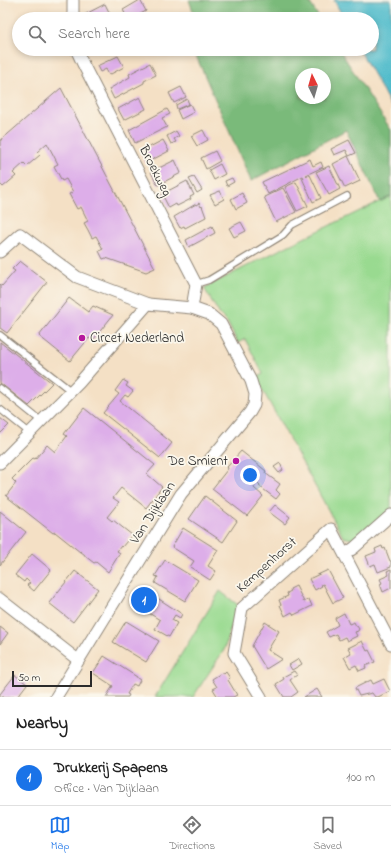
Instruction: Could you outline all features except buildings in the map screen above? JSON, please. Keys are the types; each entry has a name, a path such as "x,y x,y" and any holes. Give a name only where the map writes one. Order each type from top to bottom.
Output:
{"street":[{"path":"73,0 73,12"},
{"name":"Broekweg","path":"80,56 196,284"},
{"name":"Van Dijklaan","path":"0,252 20,234 77,277 148,304 192,308 210,314 221,324 252,381 255,394 254,405 250,412 181,494 56,697"},
{"path":"192,308 196,284"},
{"path":"0,463 71,391 148,304"},
{"path":"391,515 354,548 345,554 391,644"},
{"name":"Kempenhorst","path":"261,697 234,653 242,608 331,528 345,554"},
{"path":"0,599 78,660"}],"lane":[{"path":"196,284 209,280 284,235 292,225 347,196"},
{"path":"0,335 71,391"},
{"path":"0,388 41,421"},
{"path":"0,409 30,433"}],"green space":[{"path":"189,0 308,0 316,12 193,12"},
{"path":"196,56 343,56 391,130 391,196 380,202 346,130 251,181"},
{"path":"391,196 391,510 356,540 343,537 256,378 263,374 245,339 238,343 227,322 220,315 204,288"},
{"path":"220,591 238,605 224,650 193,697 155,697"}],"water":[{"path":"334,0 391,0 391,106 363,56 379,56 379,12 340,12"}],"place":[{"name":"Circet Nederland","path":"82,338"},
{"name":"De Smient","path":"236,461"},
{"name":"Drukkerij Spapens","path":"144,600"}]}
